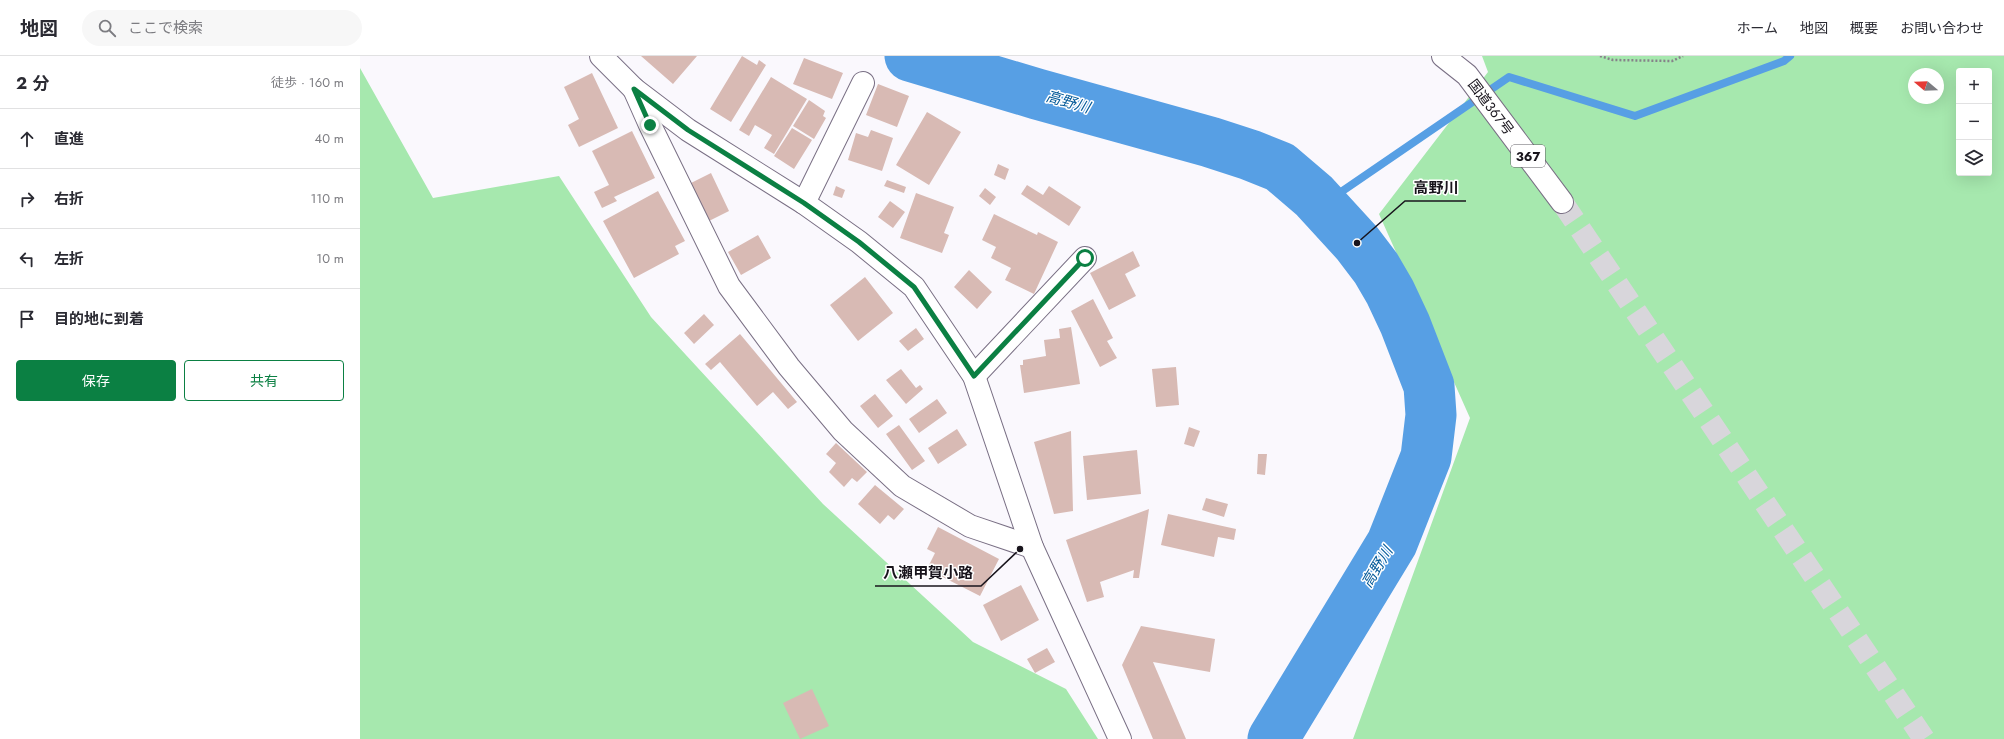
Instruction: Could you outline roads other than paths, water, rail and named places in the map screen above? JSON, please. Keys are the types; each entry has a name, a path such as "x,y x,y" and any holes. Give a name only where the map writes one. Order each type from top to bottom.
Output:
{"main road":[{"path":"601,56 634,89 688,130 804,203 859,242 914,287 974,376 1032,547 1120,739"},
{"name":"国道367号","path":"1443,56 1470,80 1562,202"},
{"path":"804,203 863,83"},
{"path":"634,89 650,125 729,286 789,367 844,431 902,486 970,526 1032,547"},
{"path":"974,376 1085,258"}],"waterway":[{"name":"高野川","path":"910,56 1037,94 1210,142 1250,155 1280,167 1314,196 1357,243 1376,268 1390,292 1405,324 1429,386 1431,415 1426,457 1392,543 1273,739"},
{"path":"1322,205 1509,77 1635,116 1784,61 1790,56"}],"tunnel":[{"path":"1562,202 1924,739"}],"place":[{"name":"高野川","path":"1357,243"},
{"name":"八瀬甲賀小路","path":"1020,549"}]}
